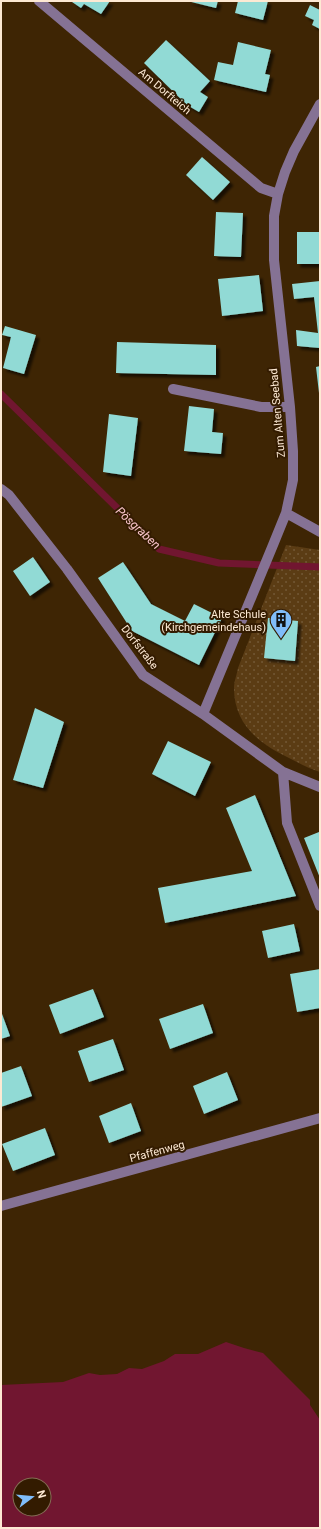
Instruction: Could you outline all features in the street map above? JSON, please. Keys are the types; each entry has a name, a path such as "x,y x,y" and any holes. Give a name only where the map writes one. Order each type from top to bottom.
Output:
{"street":[{"name":"Am Dorfteich","path":"39,1 261,188 278,194"},
{"name":"Zum Alten Seebad","path":"203,714 286,513 293,480 290,407 274,260 274,216 278,194 285,172 294,151 320,104"},
{"path":"173,389 262,407 290,407"},
{"name":"Dorfstraße","path":"1,489 10,495 67,569 144,674 203,714 283,772 320,787"},
{"path":"286,513 320,532"},
{"path":"283,772 287,823 320,906"},
{"name":"Pfaffenweg","path":"1,1206 320,1118"}],"shaded area":[{"path":"286,545 320,550 320,772 304,766 278,752 259,739 244,723 235,701 234,686 238,668"},
{"path":"226,1342 263,1353 310,1400 310,1405 320,1420 320,1528 1,1528 1,1385 63,1382 89,1373 100,1375 117,1374 129,1368 142,1369 164,1361 175,1354 198,1354"}],"building":[{"path":"110,1 101,14 84,4 81,8 72,2"},
{"path":"187,1 218,1 216,8"},
{"path":"238,1 268,1 263,20 235,13"},
{"path":"310,5 320,10 320,29 312,25 314,20 305,16"},
{"path":"166,40 210,81 200,92 208,97 199,112 187,105 144,63"},
{"path":"238,42 271,50 265,74 270,75 266,92 214,80 218,62 233,65"},
{"path":"202,157 230,182 213,200 186,175"},
{"path":"216,212 243,213 241,257 214,256"},
{"path":"297,232 320,232 320,264 297,264"},
{"path":"259,275 263,311 222,316 218,279"},
{"path":"320,281 320,348 297,346 296,330 318,333 314,297 294,299 292,284"},
{"path":"5,326 36,335 24,374 3,368 11,337 2,335"},
{"path":"117,342 216,345 216,375 116,373"},
{"path":"320,366 320,393 319,393 316,367"},
{"path":"189,406 214,409 212,432 223,433 221,454 184,451"},
{"path":"109,414 138,418 131,476 103,472"},
{"path":"33,557 50,582 30,596 13,571"},
{"path":"123,562 151,604 185,621 194,604 222,618 199,665 132,631 98,578"},
{"name":"Alte Schule (Kirchgemeindehaus)","path":"268,618 298,621 295,661 264,658"},
{"path":"35,708 64,722 43,788 13,780"},
{"path":"168,741 211,762 195,796 152,774"},
{"path":"255,795 296,896 165,923 158,888 252,871 226,808"},
{"path":"319,832 320,833 320,878 304,838"},
{"path":"294,924 300,951 268,958 262,931"},
{"path":"320,969 320,1008 297,1012 290,974"},
{"path":"93,989 104,1017 60,1034 49,1005"},
{"path":"203,1004 213,1033 170,1049 159,1019"},
{"path":"1,1011 10,1036 1,1039"},
{"path":"113,1039 124,1070 89,1082 78,1051"},
{"path":"21,1066 32,1096 1,1107 1,1073"},
{"path":"227,1072 238,1100 204,1114 193,1086"},
{"path":"131,1103 141,1131 109,1143 99,1116"},
{"path":"45,1128 55,1155 13,1171 2,1144"}],"waterway":[{"name":"Pösgraben","path":"1,394 159,549 219,563 320,567"}],"place":[{"name":"Alte Schule (Kirchgemeindehaus)","path":"281,640"}]}
